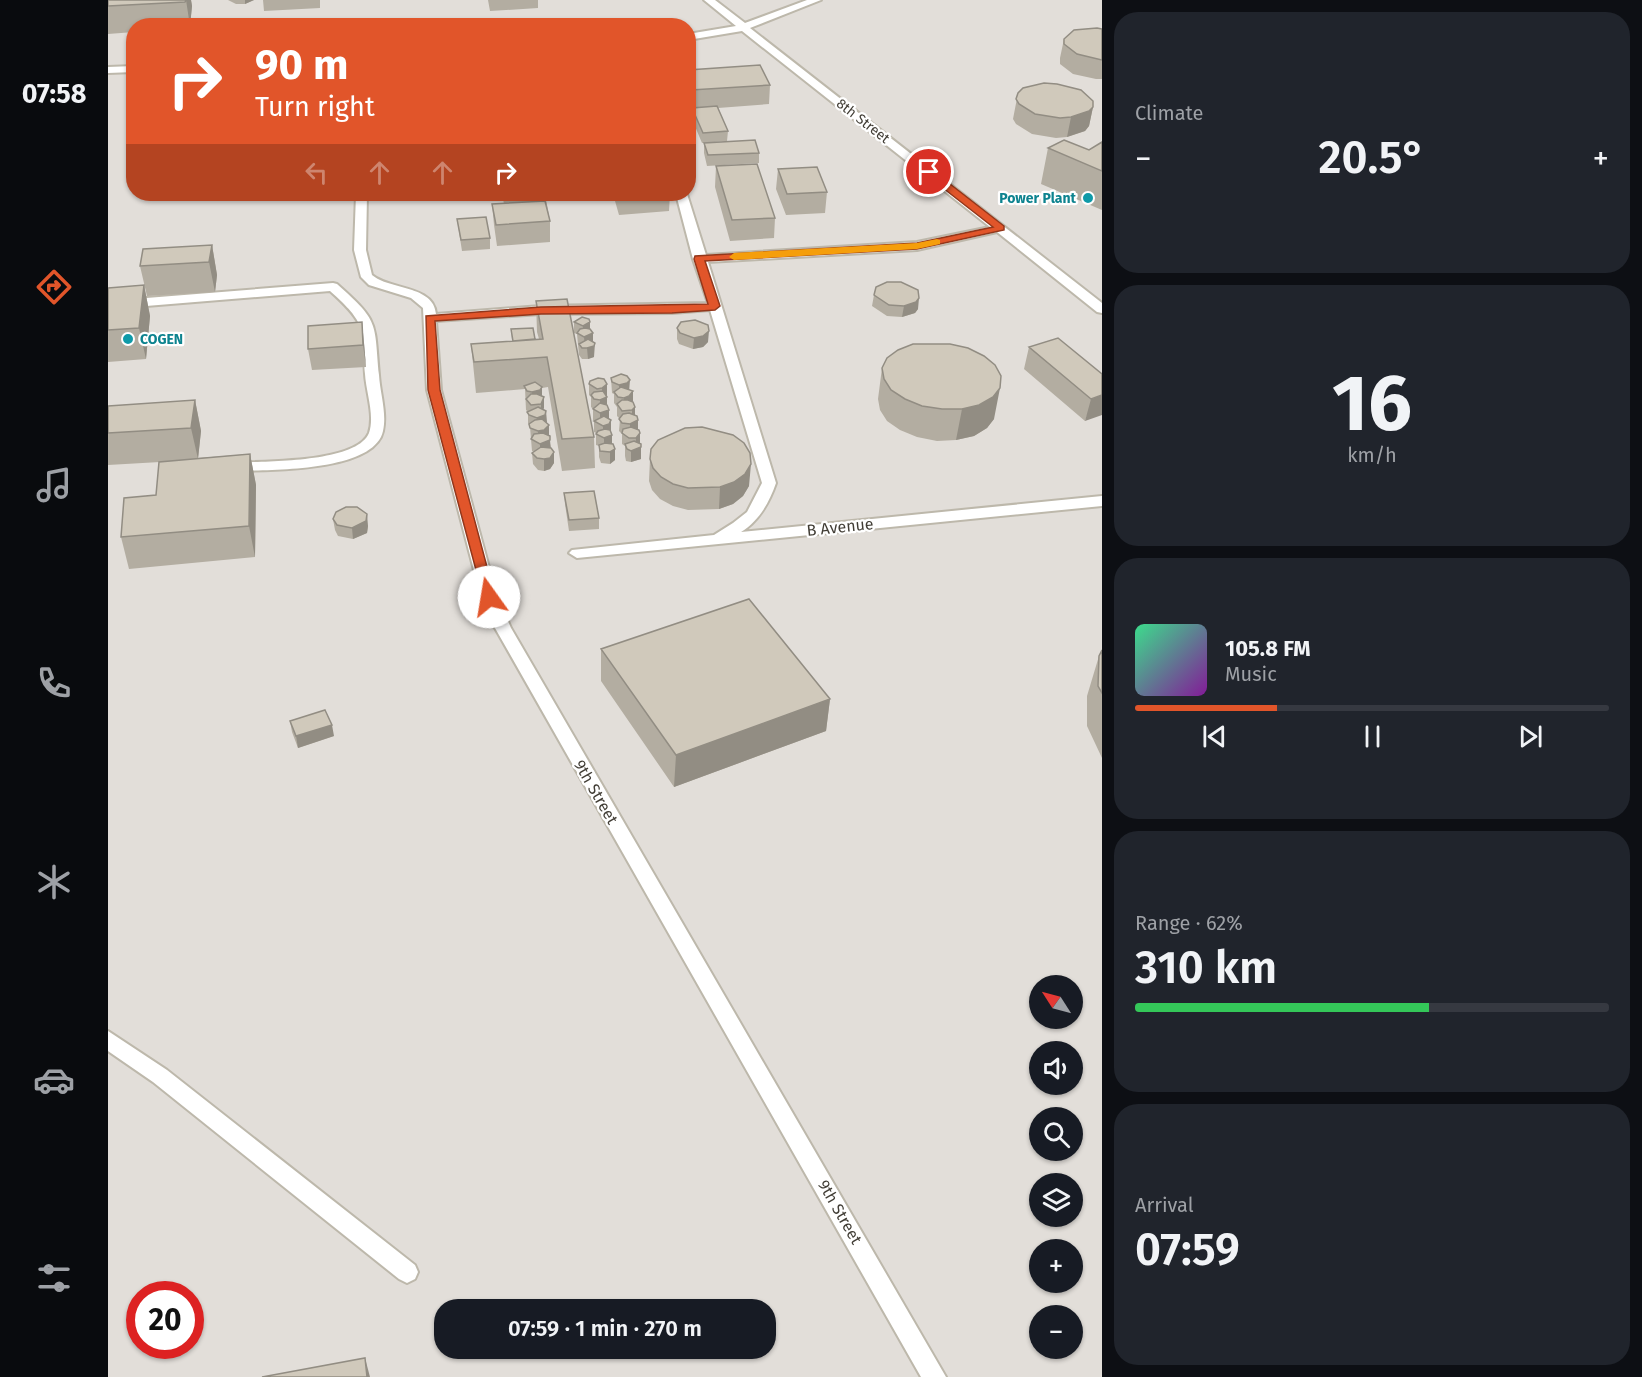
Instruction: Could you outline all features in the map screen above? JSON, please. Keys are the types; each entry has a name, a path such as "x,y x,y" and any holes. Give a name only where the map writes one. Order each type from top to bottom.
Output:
{"lane":[{"name":"8th Street","path":"710,0 1102,309"},
{"path":"696,36 744,28 816,0"},
{"path":"108,70 126,69"},
{"name":"9th Street","path":"361,201 362,263 367,277 384,287 406,291 423,298 429,307 434,390 489,597 503,628 934,1377"},
{"path":"683,201 769,483 762,502 750,520 728,532 705,540"},
{"path":"699,259 917,246 1000,228"},
{"path":"108,299 134,303 333,287 367,322 371,338 378,423 375,437 364,447 346,457 224,468"},
{"path":"429,318 541,310 672,309 715,306"},
{"name":"B Avenue","path":"577,553 1102,501"},
{"path":"108,1040 160,1076 407,1272"}],"shaded area":[{"path":"108,0 1102,0 1102,1377 108,1377"}],"building":[{"path":"108,0 186,0 185,2 108,6"},
{"path":"1102,29 1102,60 1077,54 1064,44 1064,39 1074,30"},
{"path":"760,65 770,85 696,90 696,69"},
{"path":"1044,83 1081,90 1093,101 1093,107 1089,111 1071,117 1060,118 1035,114 1019,104 1016,99 1023,88"},
{"path":"717,106 728,131 703,133 696,117 696,108"},
{"path":"755,140 759,153 708,155 704,143"},
{"path":"1064,140 1089,150 1102,142 1102,171 1048,148"},
{"path":"757,164 775,218 732,220 716,166"},
{"path":"817,167 827,192 787,194 778,169"},
{"path":"545,201 550,221 496,225 492,204"},
{"path":"486,217 490,238 461,240 457,219"},
{"path":"212,245 209,262 140,266 143,249"},
{"path":"887,282 901,282 918,290 919,298 916,302 904,306 889,305 874,295 876,287"},
{"path":"144,285 139,328 108,330 108,288"},
{"path":"567,299 594,437 562,439 547,357 474,362 471,344 543,339 536,301"},
{"path":"582,317 589,319 590,322 583,326 574,322"},
{"path":"695,320 708,325 709,331 703,336 694,338 680,333 677,328 681,322"},
{"path":"362,322 363,345 308,349 308,326"},
{"path":"533,328 535,339 513,341 511,329"},
{"path":"580,329 590,329 593,333 584,337 577,333"},
{"path":"1058,338 1102,374 1102,395 1091,399 1029,347"},
{"path":"588,339 595,343 594,346 582,348 579,344"},
{"path":"913,344 950,344 968,348 984,356 995,365 1001,376 1000,388 993,397 979,405 962,409 922,406 905,399 891,390 884,379 882,368 887,358 898,350"},
{"path":"621,374 630,380 619,385 612,382 611,378"},
{"path":"598,378 604,379 607,384 597,389 589,384 590,381"},
{"path":"535,382 542,387 540,390 527,391 524,386"},
{"path":"621,387 633,391 624,398 618,397 614,392"},
{"path":"603,391 607,397 600,400 594,399 591,395 594,392"},
{"path":"531,394 544,397 541,404 531,405 526,399"},
{"path":"195,400 191,428 108,433 108,406"},
{"path":"622,400 633,402 635,407 632,410 622,411 617,404"},
{"path":"600,403 607,405 609,410 600,413 593,409"},
{"path":"538,407 546,411 545,415 537,418 527,412"},
{"path":"629,413 637,416 638,420 630,424 622,423 619,419 623,414"},
{"path":"604,416 611,420 609,424 603,426 594,421"},
{"path":"542,419 549,425 544,430 538,431 530,428 529,424"},
{"path":"631,427 639,430 640,433 636,438 629,438 622,433 623,429"},
{"path":"702,427 733,435 744,443 750,453 751,464 745,474 734,482 720,487 688,488 673,484 661,477 653,468 650,459 651,449 658,440 685,428"},
{"path":"610,430 612,435 604,438 596,434 598,431"},
{"path":"543,433 550,436 550,440 540,444 531,439 534,434"},
{"path":"634,441 641,444 641,447 631,451 627,449 625,444"},
{"path":"613,444 615,449 610,452 600,451 599,445"},
{"path":"541,447 551,448 554,452 550,458 537,458 532,453"},
{"path":"250,454 249,526 121,537 124,498 156,495 159,462"},
{"path":"594,491 599,518 569,520 564,493"},
{"path":"346,507 357,507 367,514 366,521 352,528 337,525 333,519 336,512"},
{"path":"749,599 830,699 676,755 601,649"},
{"path":"1102,650 1102,693 1098,686 1099,656"},
{"path":"325,710 332,725 296,736 290,721"},
{"path":"365,1358 367,1377 262,1377"}],"slow traffic":[{"path":"734,257 917,246 937,242"}],"place":[{"name":"Power Plant","path":"1088,198"},
{"name":"COGEN","path":"128,339"}],"route":[{"path":"489,597 434,390 429,318 541,310 672,309 715,306 699,259 917,246 1000,228 929,172"}]}
